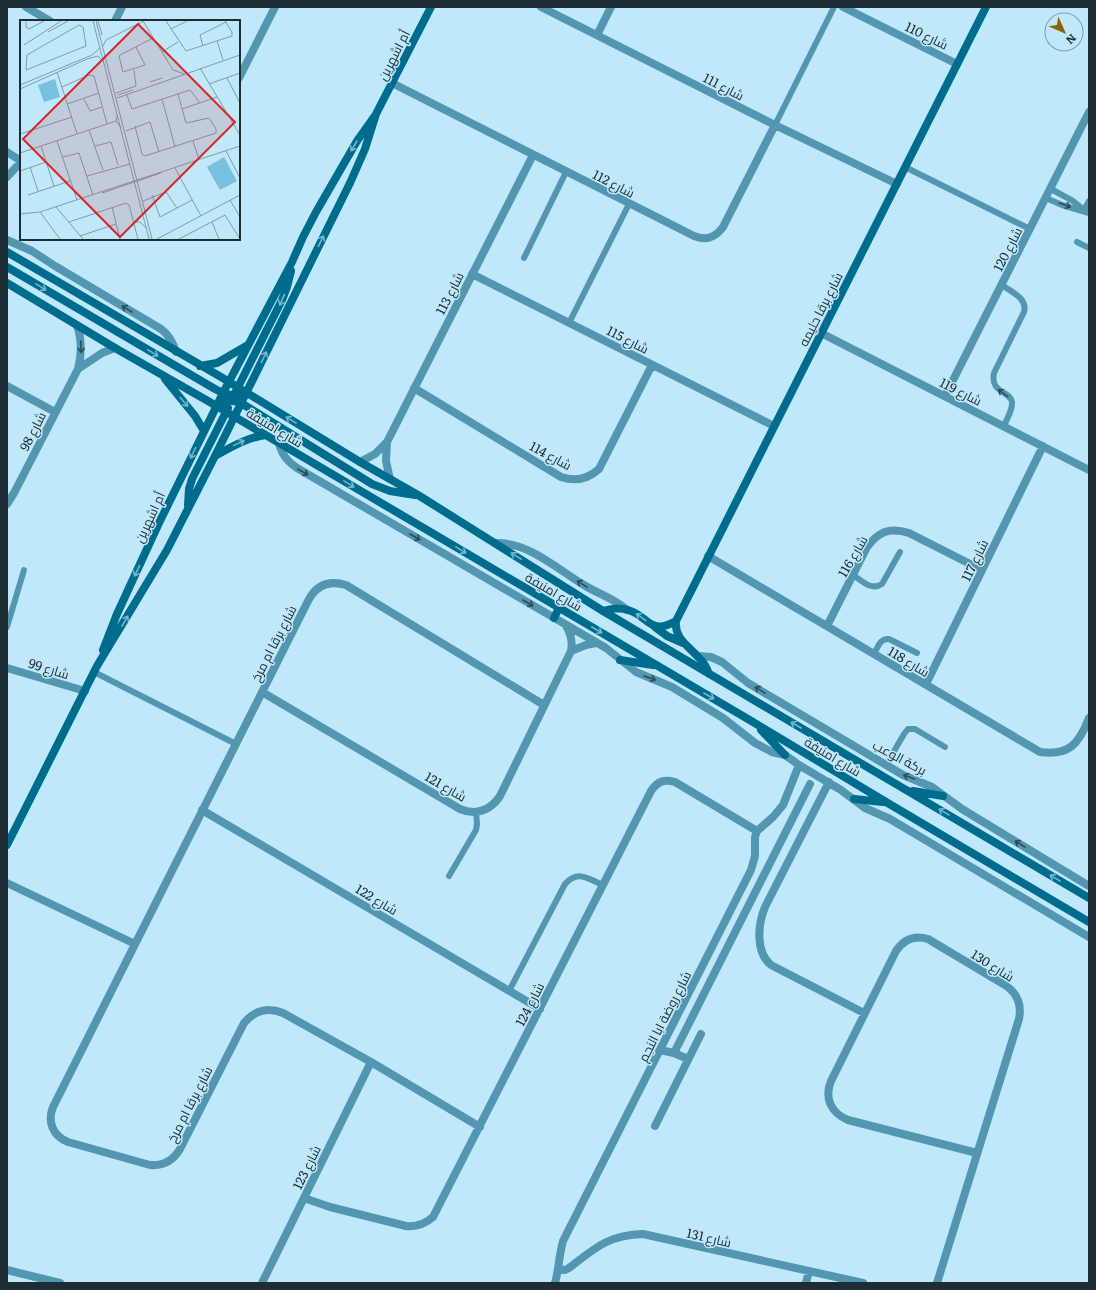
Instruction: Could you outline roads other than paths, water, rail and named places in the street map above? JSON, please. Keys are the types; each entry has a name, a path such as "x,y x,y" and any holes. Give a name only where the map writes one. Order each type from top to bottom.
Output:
{"street":[{"path":"26,7 48,20"},
{"path":"116,20 122,7"},
{"path":"240,76 275,7"},
{"name":"أم اشهرين","path":"376,114 431,7"},
{"name":"شارع 111","path":"541,7 775,125 897,184"},
{"path":"597,35 612,7"},
{"name":"شارع 110","path":"843,7 957,64"},
{"name":"شارع برقا حليمه","path":"676,621 986,7"},
{"name":"شارع 112","path":"392,83 629,204 703,239 717,234 723,226 775,125"},
{"name":"شارع 120","path":"946,396 1089,112"},
{"path":"229,382 292,262 306,230 342,164 376,114"},
{"name":"شارع امنيفة","path":"246,392 358,166 376,114"},
{"path":"8,155 20,161"},
{"name":"شارع 113","path":"360,462 375,454 387,442 533,155"},
{"path":"7,178 20,163"},
{"path":"7,240 32,251 161,330 169,336 176,352"},
{"name":"شارع امنيفة","path":"7,252 418,495 603,611 1089,898"},
{"path":"188,508 189,490 192,479 282,300 287,288 292,262"},
{"path":"7,267 232,398 372,484 399,493 418,495"},
{"name":"شارع 115","path":"472,274 774,426"},
{"name":"شارع امنيفة","path":"7,283 115,348 217,406 659,666 1089,922"},
{"name":"شارع 98","path":"7,504 78,369 81,352 77,325"},
{"name":"شارع 119","path":"821,333 1089,470"},
{"path":"200,366 217,363 248,345"},
{"name":"شارع 98","path":"78,369 102,353 115,348"},
{"name":"شارع 114","path":"414,388 561,477 575,480 588,477 599,469 652,365"},
{"path":"162,375 195,416 204,431"},
{"name":"أم اشهرين","path":"7,845 96,669 167,550 215,456 234,416 229,382"},
{"path":"7,386 55,412"},
{"path":"232,398 246,392"},
{"name":"أم اشهرين","path":"96,669 117,614 204,431 217,406 232,398"},
{"path":"215,456 243,441 265,435"},
{"name":"شارع 113","path":"387,442 386,461 390,479"},
{"path":"279,443 282,454 297,468 596,643 636,672 672,687 723,718 763,748 785,755"},
{"name":"شارع 117","path":"926,684 1043,446"},
{"name":"شارع 116","path":"827,626 873,539 890,530 900,530 909,533 982,570"},
{"path":"495,543 510,544 527,550 584,586 614,599 627,610"},
{"name":"شارع 118","path":"708,556 1040,752 1052,754 1063,752 1072,747 1080,738 1089,718"},
{"name":"شارع برقا ام مرخ","path":"480,1127 371,1062 283,1013 271,1010 259,1011 253,1014 244,1023 180,1150 173,1159 162,1165 150,1165 63,1140 54,1133 50,1117 51,1112 202,810 311,595 320,586 333,583 346,585 544,705"},
{"path":"554,618 559,608"},
{"path":"603,611 615,608 627,610 638,615 667,636 684,643"},
{"path":"654,626 663,627 676,621 676,632 684,643 703,662 710,674"},
{"path":"566,626 572,640 571,651 596,643"},
{"name":"شارع 121","path":"262,692 460,809 476,812 488,809 497,801 571,651"},
{"name":"بركة الوعب","path":"698,656 711,657 722,662 748,683 903,775 932,787 962,809 1089,886"},
{"path":"620,660 659,666"},
{"name":"شارع 99","path":"7,668 85,691"},
{"path":"753,722 785,755 799,765 829,782 865,808 890,819 1089,937"},
{"path":"758,831 774,817 783,805 799,765"},
{"name":"شارع 124","path":"304,1198 330,1207 413,1227 427,1222 433,1216 651,791 656,784 669,780 675,782 758,831"},
{"path":"829,782 765,907 760,923 760,939 763,954 771,965 864,1013"},
{"path":"674,1053 810,784"},
{"path":"908,791 944,796"},
{"path":"854,799 886,802"},
{"name":"شارع 122","path":"202,810 540,1009"},
{"name":"شارع روضة ابا النجم","path":"555,1283 563,1241 751,870 755,856 755,837 758,831"},
{"path":"7,883 135,944"},
{"name":"شارع 130","path":"937,1283 1019,1019 1020,1008 1014,992 1005,985 928,939 913,938 903,942 896,951 828,1087 828,1099 833,1110 838,1115 848,1120 977,1153"},
{"path":"655,1126 701,1034"},
{"path":"660,1050 674,1053 688,1059"},
{"name":"شارع 123","path":"262,1283 371,1062"},
{"name":"شارع 131","path":"558,1270 565,1270 569,1268 591,1251 608,1241 620,1237 643,1234 863,1283"},
{"path":"7,1270 60,1283"},
{"path":"806,1283 809,1271"}],"lane":[{"path":"775,125 834,7"},
{"path":"905,167 1030,229"},
{"path":"524,258 566,172"},
{"path":"1051,188 1087,211"},
{"path":"1046,198 1070,207 1087,211"},
{"path":"1087,211 1089,201"},
{"path":"569,323 629,204"},
{"path":"1078,242 1089,248"},
{"path":"1002,285 1022,300 1025,306 1024,312 994,372 994,384 1012,401 1012,407 1004,426"},
{"path":"853,575 869,586 878,587 882,584 900,552"},
{"path":"7,627 24,570"},
{"path":"874,654 881,641 885,638 917,653"},
{"path":"96,669 236,744"},
{"path":"886,765 908,729 915,729 945,747"},
{"path":"449,876 476,830 476,812"},
{"path":"509,991 568,880 579,875 603,885"}]}
